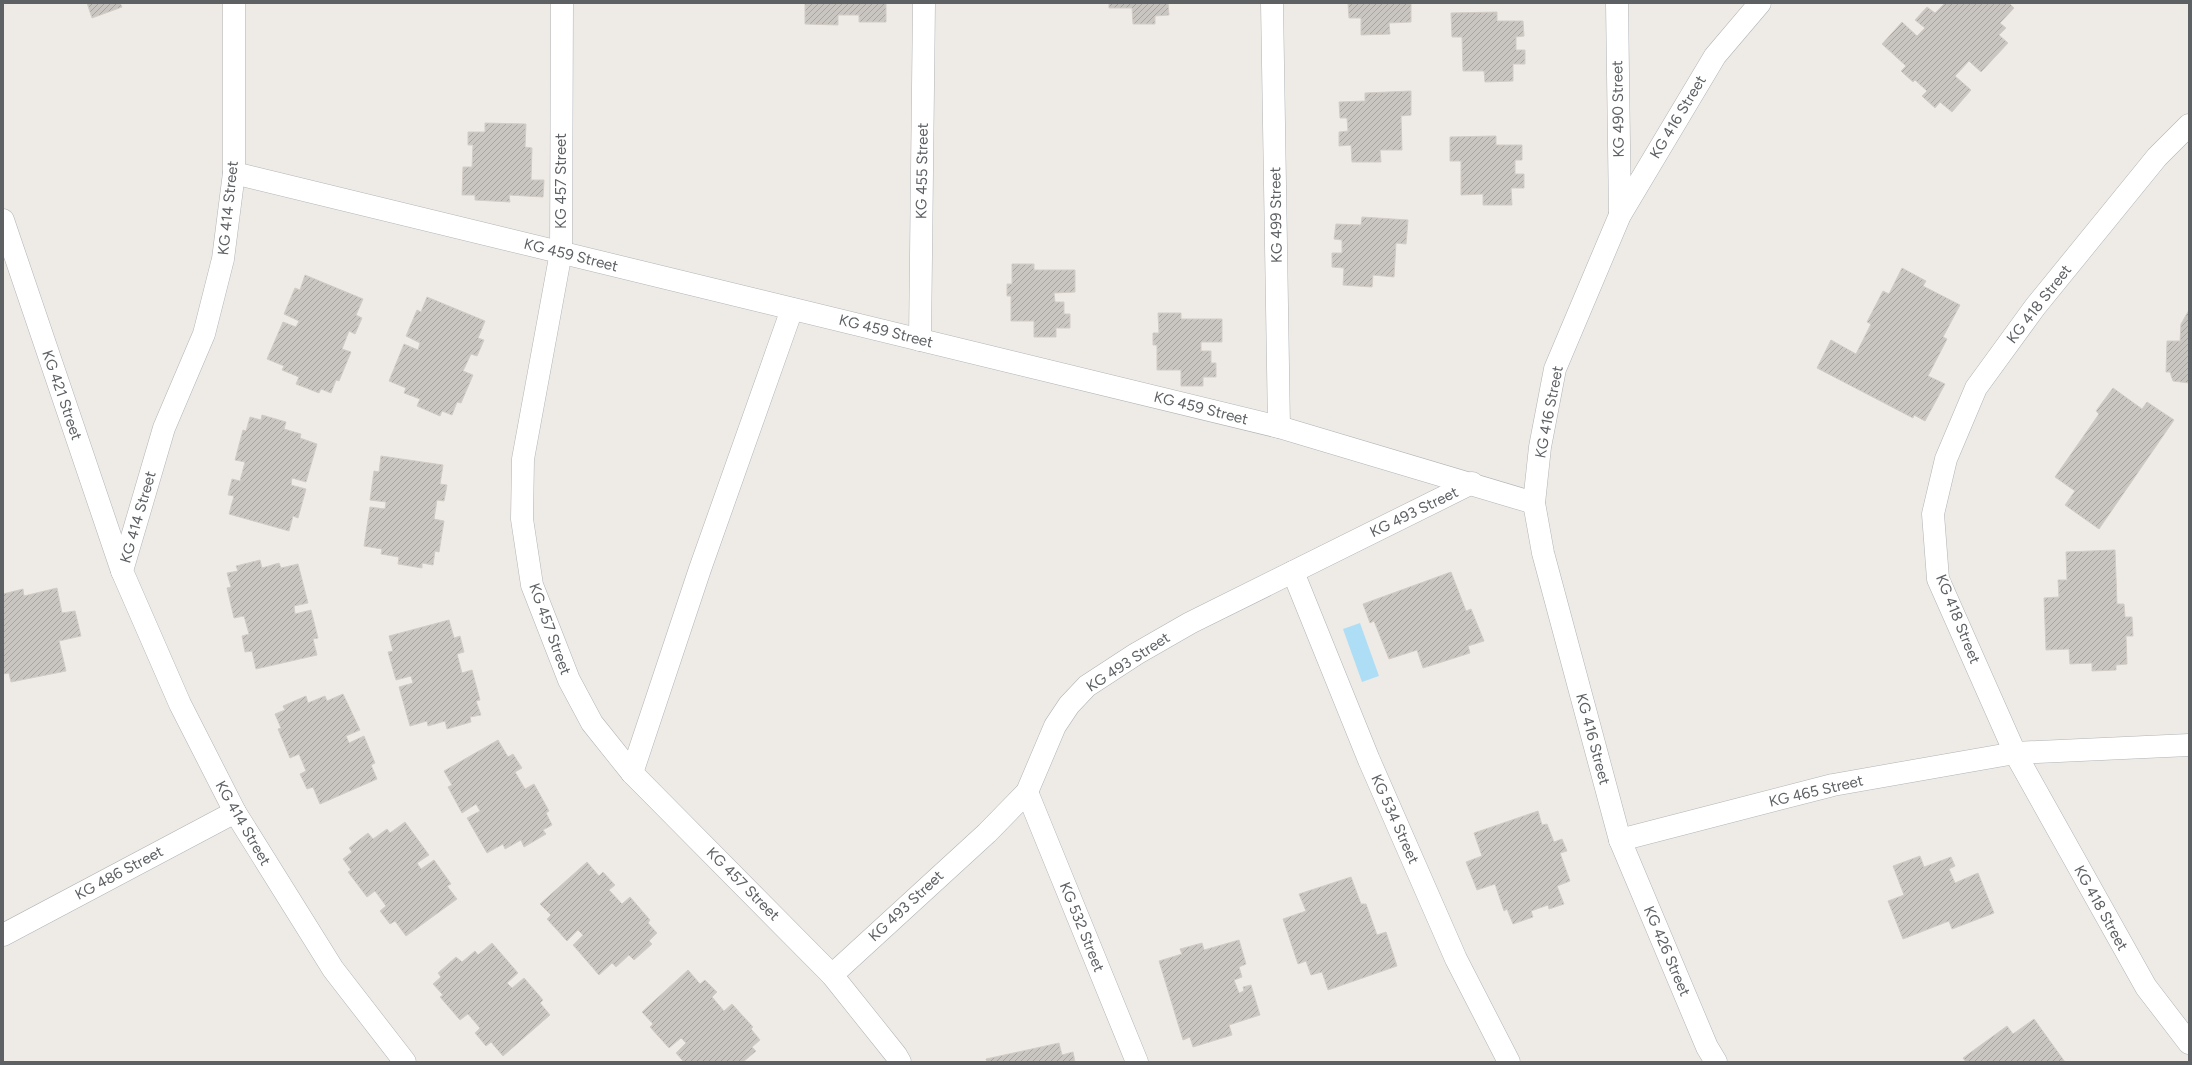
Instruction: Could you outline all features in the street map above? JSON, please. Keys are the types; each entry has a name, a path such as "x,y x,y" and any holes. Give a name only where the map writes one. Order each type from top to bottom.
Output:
{"street":[{"name":"KG 414 Street","path":"234,3 234,173 223,259 204,334 164,428 122,571 180,704 235,812 333,969 404,1062"},
{"name":"KG 457 Street","path":"562,3 561,252 523,459 522,519 532,585 569,680 592,723 632,773 832,975 900,1062"},
{"name":"KG 455 Street","path":"920,340 924,3"},
{"name":"KG 499 Street","path":"1272,3 1279,427"},
{"name":"KG 490 Street","path":"1617,3 1620,215"},
{"name":"KG 416 Street","path":"1620,840 1543,553 1534,503 1540,447 1556,369 1620,215 1714,56 1760,3"},
{"name":"KG 418 Street","path":"2189,125 2157,157 2045,295 1976,388 1946,459 1933,514 1938,579 2015,753 2146,987 2189,1043"},
{"name":"KG 459 Street","path":"234,173 1279,427 1472,483 1534,503"},
{"name":"KG 421 Street","path":"3,220 122,571"},
{"path":"632,773 707,548 792,309"},
{"name":"KG 493 Street","path":"832,975 987,833 1027,792 1055,726 1069,705 1088,686 1136,654 1190,624 1472,483"},
{"name":"KG 534 Street","path":"1293,572 1369,760 1456,959 1509,1062"},
{"name":"KG 465 Street","path":"1620,840 1833,785 2015,753 2189,745"},
{"name":"KG 532 Street","path":"1027,792 1136,1062"},
{"name":"KG 486 Street","path":"3,935 235,812"},
{"name":"KG 426 Street","path":"1620,840 1707,1047 1716,1062"}],"water":[{"path":"1360,623 1379,676 1362,682 1343,629"}],"building":[{"path":"87,3 120,3 122,7 92,18"},
{"path":"805,3 886,3 886,22 859,22 859,15 838,15 838,25 805,24"},
{"path":"1109,3 1168,3 1169,15 1155,16 1155,24 1133,24 1132,8 1109,8"},
{"path":"1411,3 1411,22 1389,23 1390,34 1361,35 1361,18 1349,18 1348,4"},
{"path":"1945,3 2009,3 2014,8 2000,23 2006,28 1999,35 2008,43 1981,72 1969,61 1955,76 1971,90 1952,112 1940,102 1935,108 1922,96 1927,91 1915,80 1913,82 1901,71 1906,66 1882,44 1902,22 1917,36 1925,28 1915,20 1927,7 1935,13"},
{"path":"1497,12 1497,21 1523,21 1524,36 1516,37 1516,50 1525,50 1525,64 1513,64 1513,81 1485,82 1484,71 1463,71 1462,37 1452,37 1451,13"},
{"path":"1411,91 1411,115 1401,116 1402,150 1380,150 1381,162 1352,162 1351,145 1339,146 1339,132 1348,131 1347,118 1340,118 1339,102 1365,101 1365,93"},
{"path":"485,123 526,124 525,147 532,148 531,180 544,180 543,197 509,195 510,202 475,200 475,195 462,195 463,167 472,167 473,145 468,145 468,132 485,132"},
{"path":"1496,136 1496,145 1522,145 1522,160 1515,160 1515,174 1524,174 1524,188 1511,188 1512,205 1483,205 1483,194 1461,195 1461,161 1450,161 1450,137"},
{"path":"1362,217 1408,220 1406,244 1396,243 1394,277 1373,275 1372,287 1343,285 1344,268 1332,267 1332,253 1342,253 1342,240 1334,239 1336,224 1361,225"},
{"path":"1012,264 1034,264 1034,270 1075,270 1075,292 1054,293 1055,302 1064,302 1064,314 1070,314 1070,328 1056,328 1056,337 1034,337 1034,321 1011,321 1011,296 1007,296 1007,284 1012,284"},
{"path":"1902,268 1926,281 1923,286 1960,305 1943,337 1947,339 1928,376 1945,384 1925,421 1914,415 1913,418 1817,368 1831,340 1856,354 1871,324 1867,322 1883,291 1889,294"},
{"path":"305,275 363,299 356,315 362,318 355,334 349,331 342,349 351,352 339,381 336,380 331,393 321,389 319,393 296,384 299,377 282,370 284,366 267,359 283,322 296,327 299,321 284,314 295,288 300,290"},
{"path":"427,297 485,321 478,338 484,340 477,356 471,354 463,371 473,375 461,403 457,402 452,415 442,411 440,416 417,406 420,399 404,393 406,388 389,381 404,344 418,350 420,343 406,336 417,310 421,312"},
{"path":"2189,310 2189,383 2173,381 2170,372 2166,372 2167,341 2180,341 2181,324"},
{"path":"1158,313 1181,313 1181,319 1222,319 1222,342 1201,342 1201,351 1211,351 1211,363 1216,363 1216,377 1203,377 1203,386 1181,386 1181,370 1157,370 1157,345 1153,345 1153,333 1159,333"},
{"path":"2113,388 2142,409 2147,402 2174,420 2099,529 2065,505 2075,491 2055,477 2099,414 2096,411"},
{"path":"262,415 286,422 284,429 301,434 300,438 317,444 306,482 292,478 291,485 306,489 298,518 293,516 289,531 229,514 234,496 228,495 232,479 240,481 245,462 235,460 243,430 246,431 250,417 261,420"},
{"path":"381,456 443,465 440,484 447,485 444,501 437,500 434,519 444,521 439,552 435,551 433,565 422,563 422,568 398,564 399,557 381,554 382,549 364,546 370,507 385,509 386,502 370,500 374,471 379,472"},
{"path":"2115,550 2117,604 2124,604 2125,617 2132,617 2133,636 2126,636 2127,664 2116,665 2116,670 2092,671 2092,663 2070,664 2069,649 2046,650 2044,598 2059,597 2058,580 2067,580 2066,552"},
{"path":"260,560 262,568 279,563 281,568 298,564 308,603 294,606 295,614 311,610 318,638 313,639 317,655 256,669 252,651 245,652 242,636 249,634 244,616 234,618 227,588 231,587 227,573 238,571 236,566"},
{"path":"1451,572 1466,611 1471,609 1484,641 1468,646 1470,653 1423,668 1417,650 1389,659 1374,621 1370,623 1363,604"},
{"path":"57,588 62,613 75,611 81,636 59,641 66,671 11,682 9,673 3,674 3,594 23,589 24,596"},
{"path":"449,620 454,638 460,636 464,652 457,654 462,673 472,670 480,700 476,701 481,715 470,717 471,722 447,729 445,721 428,726 427,721 410,726 399,687 413,683 411,676 396,680 388,652 393,651 389,636"},
{"path":"343,694 360,730 346,736 349,743 364,736 375,763 371,765 377,779 320,804 313,787 307,789 300,774 306,771 299,754 290,758 278,729 281,728 275,714 285,710 283,706 306,696 308,703 325,696 327,701"},
{"path":"498,740 508,757 513,754 522,768 515,772 525,789 534,784 549,811 546,813 552,825 543,830 546,834 524,847 521,840 505,849 503,844 487,853 467,818 480,811 476,804 462,813 448,787 452,785 444,771"},
{"path":"1538,811 1542,825 1547,824 1554,842 1562,839 1567,851 1560,853 1570,881 1557,886 1564,904 1549,909 1548,905 1531,911 1533,917 1513,924 1507,909 1504,911 1495,884 1477,890 1466,862 1482,856 1474,833"},
{"path":"405,822 429,855 417,863 421,869 434,860 451,884 447,886 457,899 406,936 395,921 390,924 380,911 386,906 375,891 367,897 348,872 351,870 343,859 352,852 349,848 368,833 373,839 387,829 390,833"},
{"path":"1920,856 1924,867 1951,857 1955,866 1949,869 1955,883 1978,873 1994,913 1952,929 1949,921 1903,939 1888,901 1904,895 1893,866"},
{"path":"587,862 599,876 603,872 615,885 609,890 622,904 630,897 650,920 648,923 657,933 649,941 652,944 634,960 629,955 616,967 612,963 599,975 573,945 583,935 578,930 567,941 547,919 551,915 540,904"},
{"path":"1351,877 1361,904 1366,904 1377,935 1386,932 1397,966 1328,990 1322,972 1311,975 1306,961 1298,964 1283,919 1306,911 1299,894"},
{"path":"1239,940 1246,964 1239,967 1242,977 1234,980 1239,993 1244,991 1243,987 1251,985 1260,1015 1229,1025 1232,1035 1193,1047 1190,1037 1183,1040 1159,961 1182,954 1180,949 1202,943 1204,950"},
{"path":"492,943 518,973 507,983 512,988 524,978 543,1000 540,1003 550,1015 503,1056 491,1042 486,1046 475,1033 480,1028 468,1014 460,1020 440,997 443,995 433,984 441,977 438,973 456,957 462,962 475,951 478,955"},
{"path":"688,970 700,984 705,980 717,992 712,997 724,1011 732,1004 753,1027 751,1029 760,1040 752,1047 756,1051 743,1062 684,1062 676,1053 686,1043 681,1038 669,1048 650,1027 653,1024 642,1012"},
{"path":"2034,1019 2065,1062 1966,1062 1963,1058 2007,1026 2013,1034"},
{"path":"1059,1043 1062,1055 1073,1052 1075,1062 987,1062 986,1059"}]}
